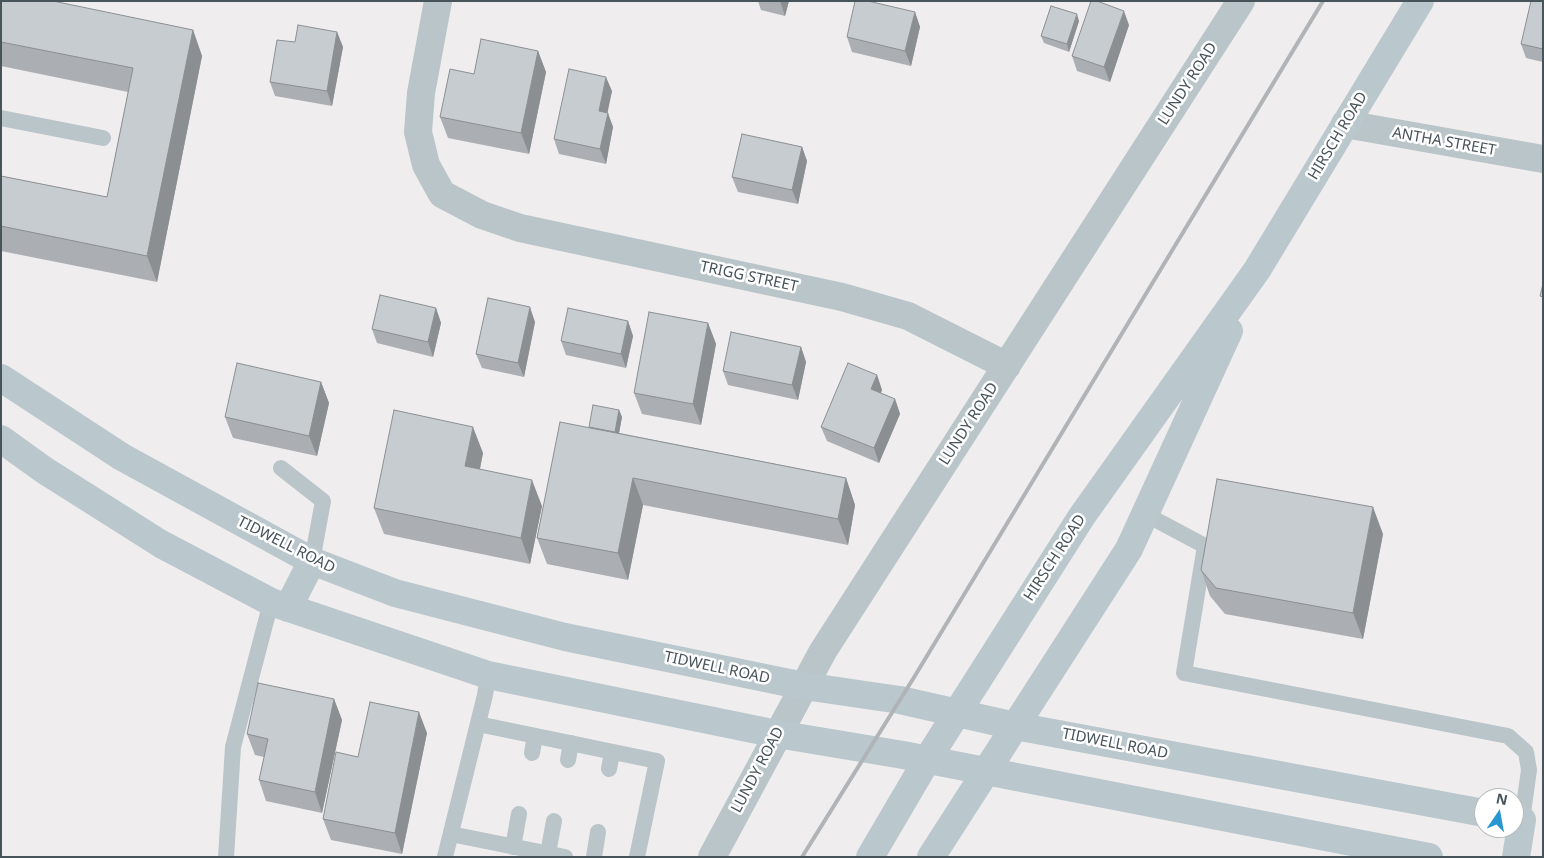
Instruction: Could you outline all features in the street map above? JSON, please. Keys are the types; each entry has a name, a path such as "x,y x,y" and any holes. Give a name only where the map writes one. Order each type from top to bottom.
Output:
{"main road":[{"name":"HIRSCH ROAD","path":"870,857 927,760 1082,516 1257,270 1420,1"},
{"name":"HIRSCH ROAD","path":"931,857 1130,549 1257,270"},
{"name":"TIDWELL ROAD","path":"1,378 122,457 312,562 395,593 565,637 804,686 900,700 1015,726 1474,811"},
{"path":"1,439 44,470 161,544 279,605 488,675 778,734 870,748 1429,857"},
{"path":"279,605 312,562"},
{"path":"1516,857 1526,821"}],"street":[{"name":"TRIGG STREET","path":"438,1 420,93 418,132 426,165 442,194 482,215 520,228 842,297 908,316 1006,366"},
{"name":"LUNDY ROAD","path":"712,857 822,651 1006,366 1232,4"},
{"name":"ANTHA STREET","path":"1345,124 1543,159"}],"lane":[{"path":"1,118 103,138"},
{"path":"281,468 323,501 312,562"},
{"path":"1145,514 1205,546 1184,673 1508,736 1526,752 1529,770 1526,821"},
{"path":"226,857 233,748 279,605"},
{"path":"445,857 478,724 488,675"},
{"path":"478,724 657,761 637,857"},
{"path":"532,753 535,736"},
{"path":"568,760 571,743"},
{"path":"609,769 612,752"},
{"path":"513,846 519,814"},
{"path":"548,853 554,821"},
{"path":"594,857 598,832"},
{"path":"451,834 565,857"}],"building":[{"path":"1,1 53,1 193,30 147,256 1,226 1,176 107,197 133,68 1,42"},
{"path":"855,1 868,1 915,12 905,51 847,37"},
{"path":"1091,1 1097,1 1124,11 1104,67 1072,56"},
{"path":"1531,1 1543,1 1543,49 1521,44"},
{"path":"1051,6 1077,14 1067,44 1041,36"},
{"path":"298,25 337,32 327,91 270,82 277,40 295,42"},
{"path":"481,39 538,51 521,133 440,117 450,69 474,74"},
{"path":"569,69 606,77 599,111 608,113 600,149 554,139"},
{"path":"742,134 802,147 792,190 732,177"},
{"path":"1543,284 1543,297 1540,296"},
{"path":"380,295 436,308 428,342 372,329"},
{"path":"488,298 530,307 518,363 476,354"},
{"path":"568,308 628,321 621,354 561,341"},
{"path":"649,312 708,323 693,404 634,393"},
{"path":"731,332 801,347 792,385 723,371"},
{"path":"237,363 321,382 309,436 225,417"},
{"path":"848,363 877,375 871,389 895,399 874,448 821,427"},
{"path":"593,405 619,410 615,432 589,427"},
{"path":"394,410 473,427 465,466 532,480 521,538 374,508"},
{"path":"560,422 846,478 838,519 633,478 618,553 537,538"},
{"path":"1217,479 1373,507 1353,613 1216,588 1201,570"},
{"path":"258,683 334,699 315,792 259,780 268,739 247,734"},
{"path":"370,702 419,712 395,833 323,819 336,752 358,757"}],"railway":[{"path":"802,857 913,679 1323,1"}]}
